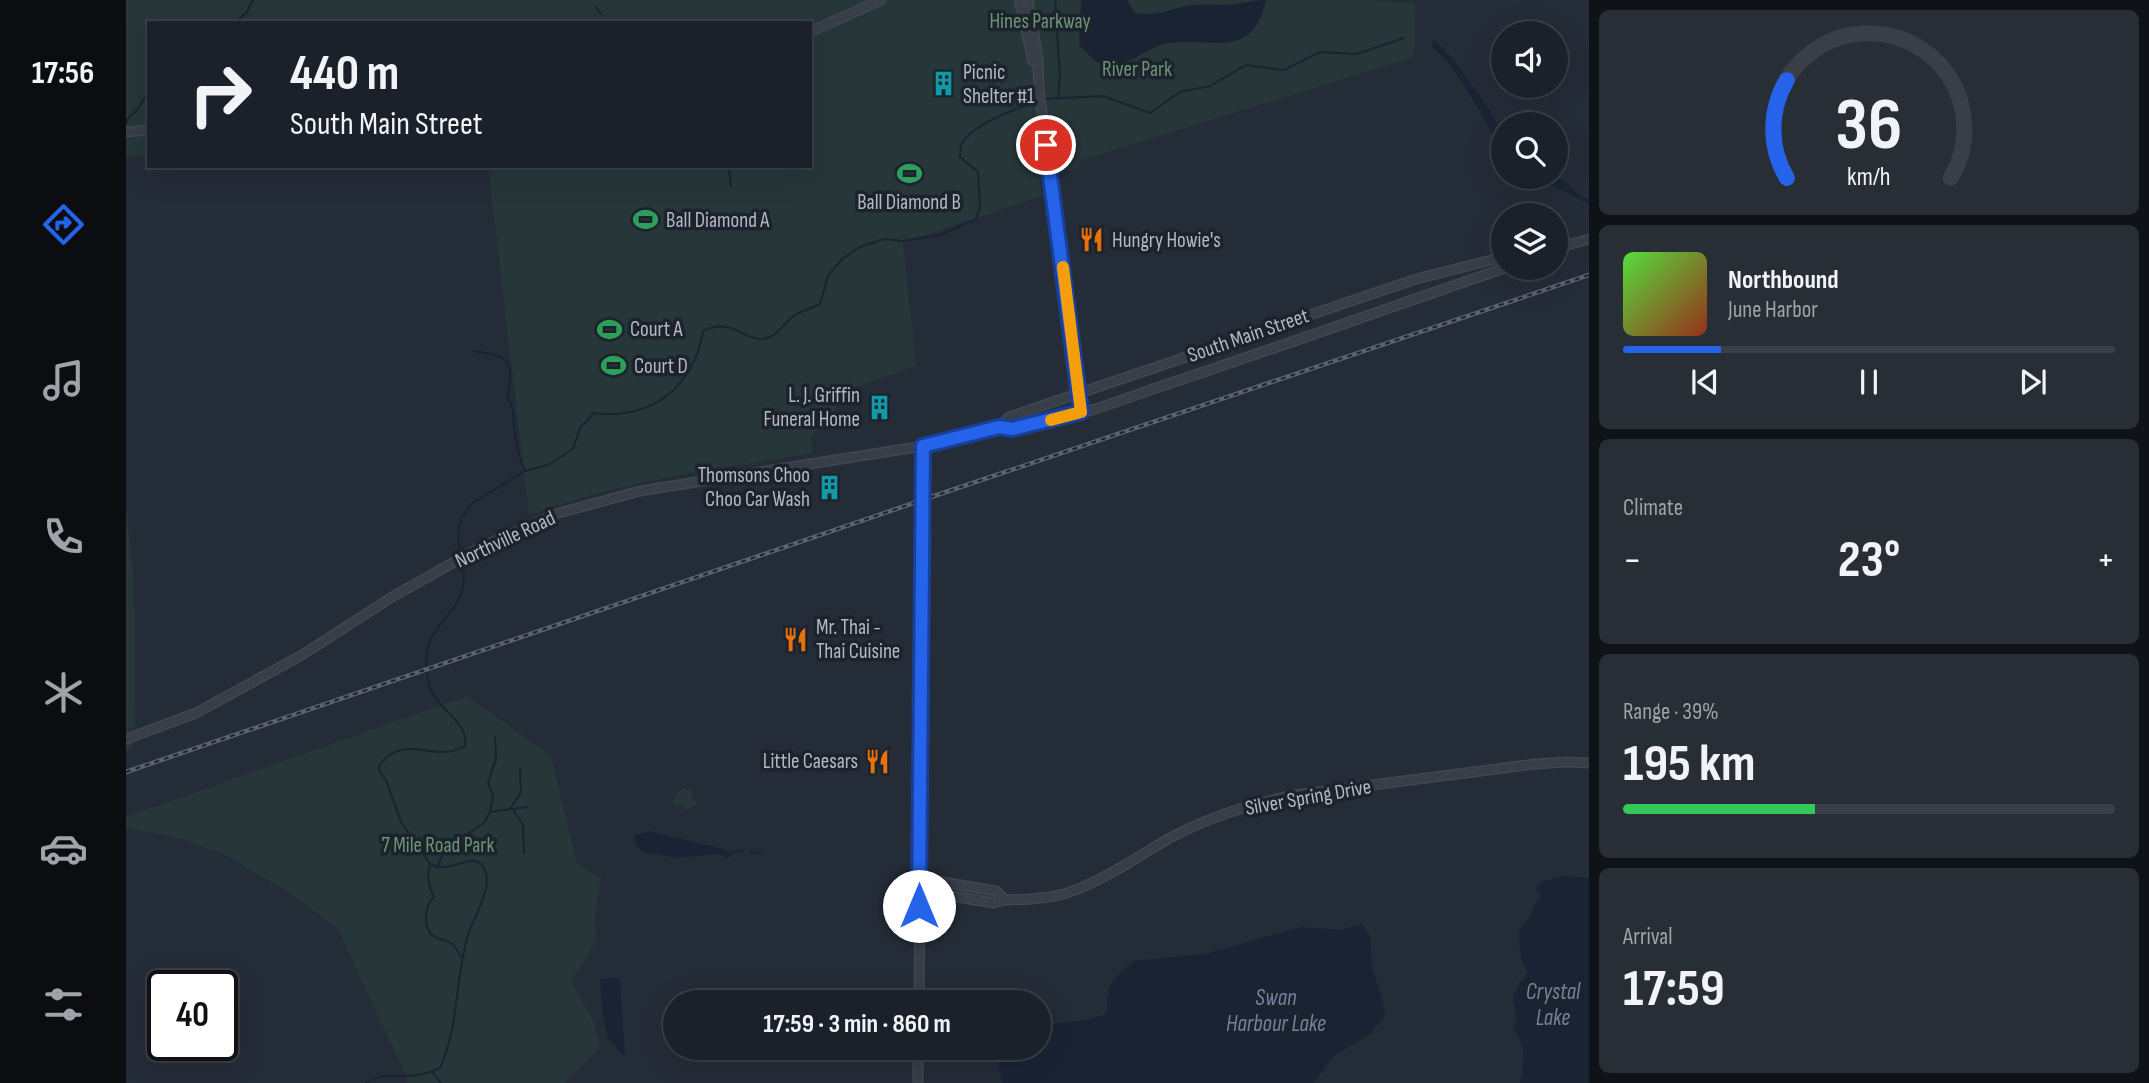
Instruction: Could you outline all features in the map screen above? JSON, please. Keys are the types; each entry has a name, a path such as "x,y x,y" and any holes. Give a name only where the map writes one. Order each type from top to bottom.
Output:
{"street":[{"path":"812,31 881,0"},
{"path":"1019,0 1033,61 1037,67"},
{"path":"1028,0 1081,412"},
{"path":"126,132 147,130"},
{"path":"1568,245 1589,239"},
{"name":"South Main Street","path":"999,427 1009,417 1079,393 1416,279 1491,260"},
{"name":"South Main Street","path":"923,446 999,427 1012,429 1081,412 1491,273"},
{"path":"919,990 923,446"},
{"name":"Northville Road","path":"126,739 196,713 259,680 475,550 559,513 614,497 923,446"},
{"name":"Silver Spring Drive","path":"919,891 994,903 1004,898 1029,900 1080,888 1190,828 1230,811 1259,803 1295,795 1535,764 1589,764"},
{"name":"Silver Spring Drive","path":"919,878 996,891 1004,898"},
{"path":"918,1060 918,1083"}],"green space":[{"path":"126,0 1364,0 1415,3 1414,57 1079,161 1079,167 1040,181 1042,196 903,243 916,366 855,387 810,438 814,453 634,485 529,515 488,168 812,168 812,21 147,21 147,155 126,156"},
{"path":"126,508 134,580 135,727 129,729 133,749 126,751"},
{"name":"7 Mile Road Park","path":"467,696 551,756 578,865 601,877 595,913 596,941 571,982 594,1022 600,1047 565,1083 407,1083 338,929 292,894 227,856 177,837 126,828 126,817"},
{"path":"684,788 687,791 690,788 694,793 691,796 697,804 685,811 681,804 676,807 672,801 676,798 674,795"},
{"path":"941,885 995,894 997,897 994,900 942,890"}],"water":[{"path":"1081,0 1127,0 1135,13 1144,14 1195,5 1229,5 1266,0 1259,20 1250,33 1239,40 1226,43 1164,44 1124,62 1096,62 1079,45"},
{"path":"1433,40 1460,68 1491,114 1491,132 1456,73 1432,47"},
{"path":"1568,184 1579,195 1589,199 1589,204 1560,189 1568,189"},
{"path":"649,831 727,850 732,855 727,858 717,854 677,858 643,852 637,846 634,836"},
{"name":"Crystal Lake","path":"1561,876 1589,878 1589,1083 1520,1083 1523,1055 1521,1041 1513,1030 1517,1022 1513,998 1527,972 1520,955 1519,931 1542,896 1536,889 1538,884"},
{"name":"Swan Harbour Lake","path":"1362,924 1366,930 1371,941 1373,969 1386,1014 1370,1034 1335,1055 1313,1083 1002,1083 998,1060 1051,1060 1051,1024 1102,1016 1106,1012 1109,987 1122,970 1135,961 1205,954 1301,927 1340,930"},
{"path":"615,978 620,981 625,1057 608,1038 603,1016 600,979"}],"waterway":[{"path":"237,21 247,12 253,0"},
{"path":"1055,0 1060,76 1058,98"},
{"path":"596,7 601,14"},
{"path":"1042,99 1103,96 1150,113 1180,92 1210,86 1246,65 1284,70 1320,52 1357,54 1404,38"},
{"path":"127,123 147,93"},
{"path":"459,554 458,531 471,504 525,471 548,465 573,449 580,428 594,413 634,411 666,396 690,369 703,331 724,327 754,338 770,337 795,315 820,304 828,276 842,259 860,247 884,239 902,241 940,235 976,219 980,207 978,172 960,157 961,146 966,138 984,124 1037,101"},
{"path":"729,168 731,186"},
{"path":"473,351 498,356 507,363 510,372 508,396 513,409 518,449 525,470"},
{"path":"366,1083 378,1077 418,1075 440,1068 451,1036 468,935 486,889 486,871 476,861 444,867 430,864 401,822 379,766 399,750 442,752 465,746 463,730 430,688 426,664 428,646 461,593 464,579 462,562"},
{"path":"490,812 493,796 488,782 496,759 495,737"},
{"path":"510,809 521,792 520,769"},
{"path":"437,868 444,850 484,823 490,812 527,807"},
{"path":"513,809 523,825 524,853"},
{"path":"729,853 744,850"},
{"path":"750,851 761,854"},
{"path":"430,865 428,874 434,897 426,912 426,924 435,937 453,944 461,957"},
{"path":"433,1073 441,1083"}],"railway":[{"path":"126,772 1589,275"}],"slow traffic":[{"path":"1051,420 1081,412 1063,267"}],"place":[{"name":"Picnic Shelter #1","path":"943,84"},
{"name":"Ball Diamond B","path":"909,173"},
{"name":"Ball Diamond A","path":"646,220"},
{"name":"Hungry Howie's","path":"1092,240"},
{"name":"Court A","path":"610,329"},
{"name":"Court D","path":"614,366"},
{"name":"L. J. Griffin Funeral Home","path":"880,407"},
{"name":"Thomsons Choo Choo Car Wash","path":"830,487"},
{"name":"Mr. Thai - Thai Cuisine","path":"796,639"},
{"name":"Little Caesars","path":"878,761"}],"route":[{"path":"919,906 923,446 999,427 1012,429 1081,412 1046,145"}],"park label":[{"name":"Hines Parkway","path":"1040,21"},
{"name":"River Park","path":"1137,69"}]}
